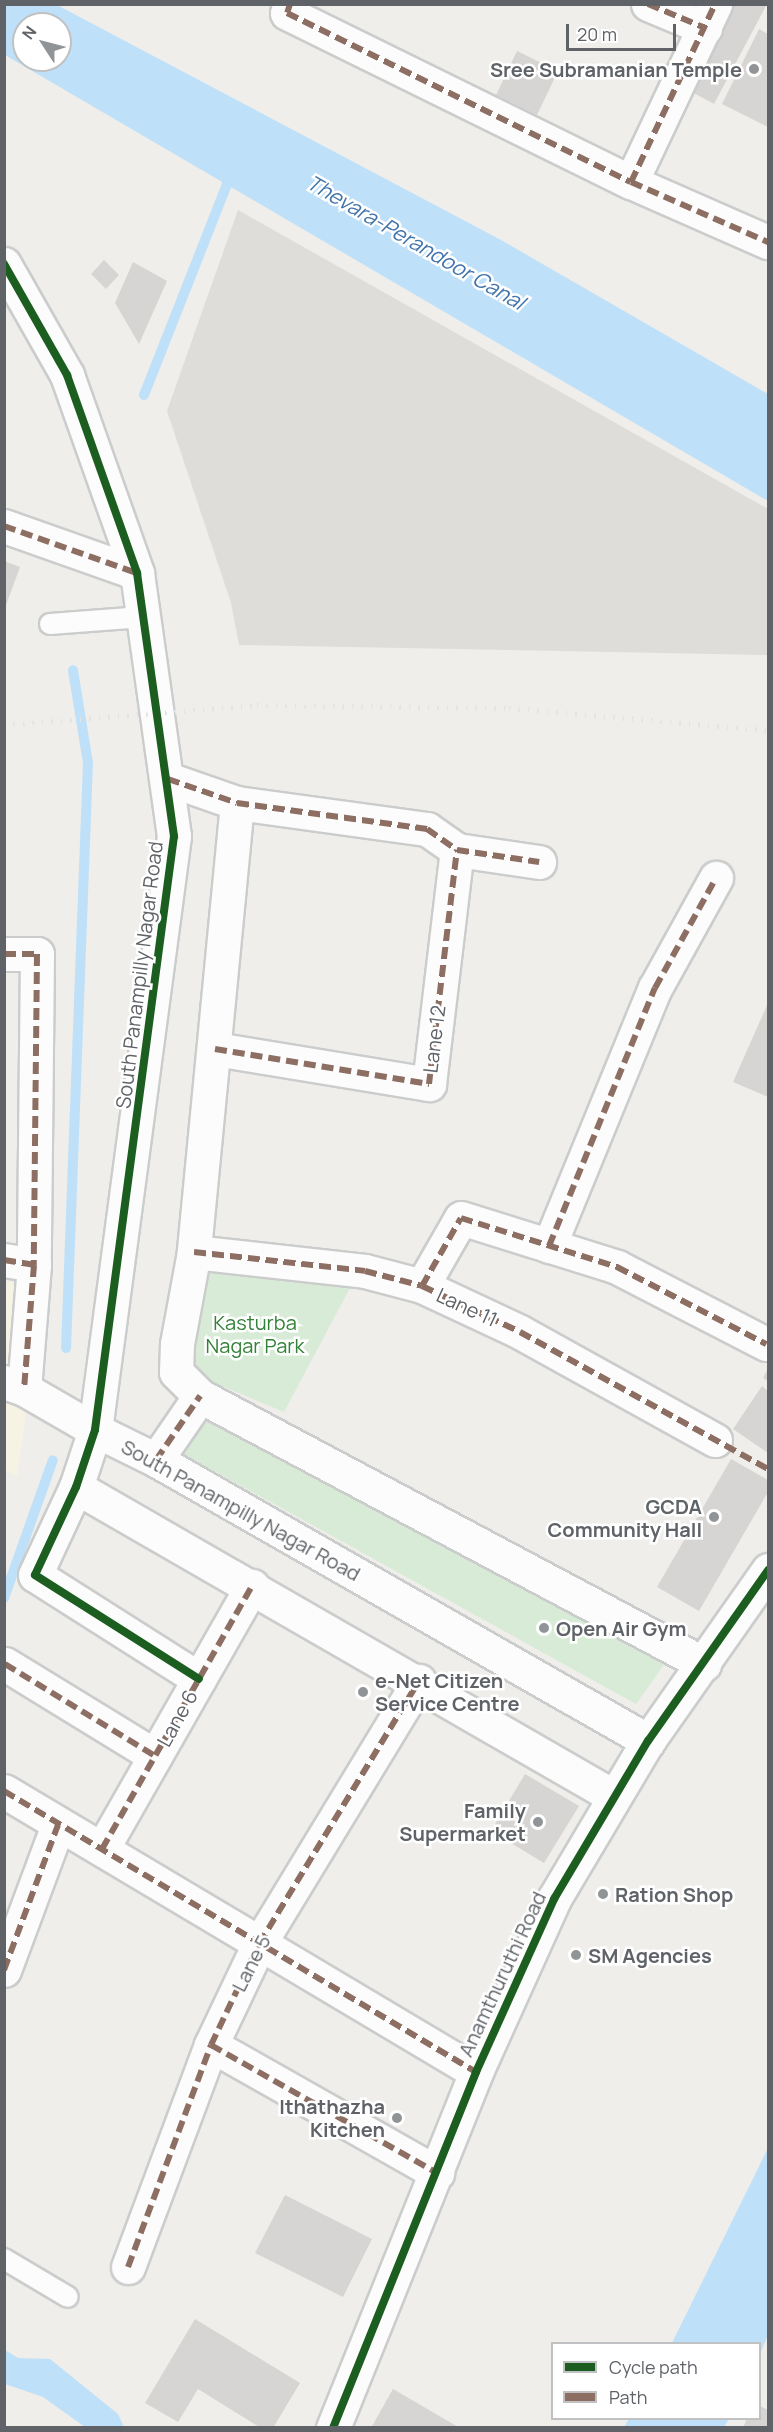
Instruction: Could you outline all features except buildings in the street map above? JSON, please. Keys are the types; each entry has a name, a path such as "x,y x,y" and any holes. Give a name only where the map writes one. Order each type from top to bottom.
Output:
{"street":[{"path":"290,4 287,13 631,182 768,242"},
{"path":"631,182 710,16 648,4"},
{"name":"South Panampilly Nagar Road","path":"4,264 67,375 137,573 168,779 174,836 95,1430 156,1460 648,1741"},
{"path":"4,526 137,573"},
{"path":"168,779 237,803 427,829 457,850 539,862"},
{"path":"237,803 194,1252 177,1344 176,1372 200,1396 704,1664"},
{"name":"Lane 12","path":"215,1048 429,1083 457,850"},
{"path":"549,1246 655,988 716,878"},
{"path":"4,954 37,954 14,1385 95,1430 76,1487 35,1575 199,1678"},
{"path":"422,1286 461,1218 617,1267 766,1344"},
{"name":"Lane 11","path":"194,1252 365,1271 422,1286 520,1332 716,1440"},
{"path":"156,1460 200,1396"},
{"path":"76,1487 419,1681 613,1796"},
{"name":"Anamthuruthi Road","path":"333,2427 476,2072 554,1899 613,1796 648,1741 768,1570"},
{"name":"Lane 6","path":"102,1849 252,1586"},
{"path":"5,1664 155,1756"},
{"name":"Lane 5","path":"128,2267 211,2045 259,1944 419,1681"},
{"path":"4,1791 58,1826 102,1849 476,2072"},
{"path":"4,1970 58,1826"},
{"path":"211,2045 437,2173"}],"lane":[{"path":"50,624 143,617"},
{"path":"4,2259 68,2296"}],"shaded area":[{"path":"238,210 768,509 768,655 239,645 231,603 167,411"},
{"path":"4,1281 44,1288 17,1476 5,1470"}],"green space":[{"name":"Kasturba Nagar Park","path":"202,1265 351,1286 284,1412 200,1377 189,1355"},
{"path":"207,1414 668,1659 636,1704 182,1453"}],"water":[{"name":"Thevara-Perandoor Canal","path":"5,4 57,5 70,12 12,12 12,59 5,55"},
{"name":"Thevara-Perandoor Canal","path":"72,13 501,240 768,394 768,501 34,72 72,72"},
{"path":"768,2148 768,2335 761,2352 761,2342 672,2342"},
{"path":"5,2350 18,2358 50,2359 118,2414 124,2427 85,2427 43,2397 5,2384"},
{"path":"628,2420 728,2420 724,2427 624,2427"}],"waterway":[{"path":"144,395 232,172"},
{"path":"66,1348 88,763 73,670"},
{"path":"4,1598 53,1460"}],"railway":[{"path":"4,725 257,705 509,708 768,730"}],"marked path":[{"path":"290,4 287,13 631,182 768,242"},
{"path":"648,4 705,28"},
{"path":"631,182 715,4"},
{"path":"4,526 137,573"},
{"path":"168,779 237,803 427,829 457,850 539,862"},
{"path":"215,1049 429,1084 457,850"},
{"path":"549,1246 655,988 716,878"},
{"path":"4,954 37,954 34,1265 24,1389"},
{"path":"422,1286 461,1218 617,1267 766,1344"},
{"path":"194,1252 365,1271 422,1286 520,1332 768,1469"},
{"path":"4,1260 34,1265"},
{"path":"156,1460 200,1396"},
{"path":"102,1849 252,1586"},
{"path":"5,1664 155,1756"},
{"path":"128,2267 211,2045 259,1944 419,1681"},
{"path":"4,1791 476,2072"},
{"path":"4,1970 58,1825"},
{"path":"211,2045 437,2173"}],"cycle path":[{"path":"4,264 67,375 137,573 174,836 95,1430 76,1487 35,1575 199,1679"},
{"path":"333,2428 476,2072 554,1899 648,1741 768,1570"}],"place":[{"name":"Sree Subramanian Temple","path":"754,69"},
{"name":"GCDA Community Hall","path":"714,1517"},
{"name":"Open Air Gym","path":"544,1628"},
{"name":"e-Net Citizen Service Centre","path":"363,1692"},
{"name":"Family Supermarket","path":"538,1822"},
{"name":"Ration Shop","path":"603,1894"},
{"name":"SM Agencies","path":"576,1955"},
{"name":"Ithathazha Kitchen","path":"397,2118"}]}
